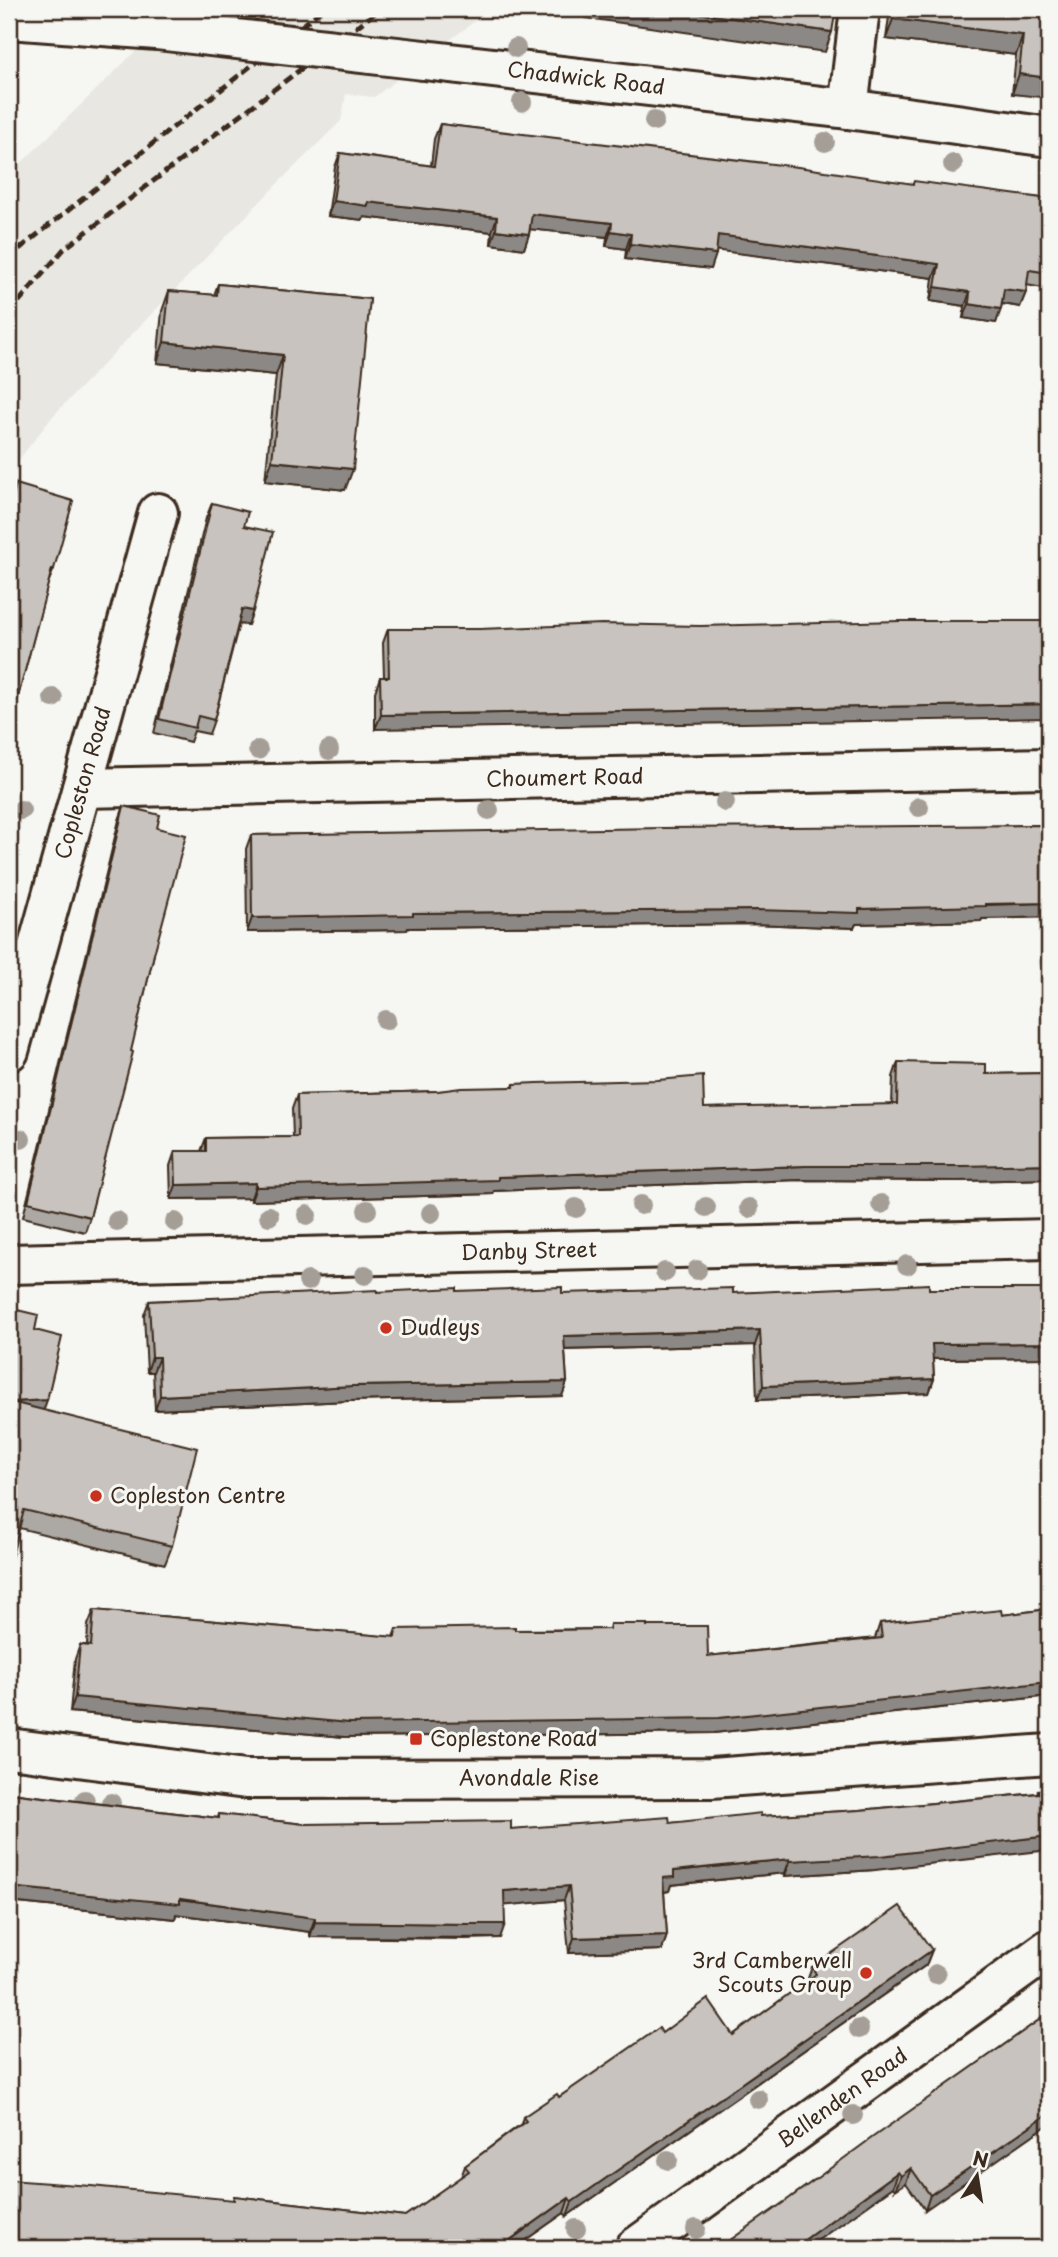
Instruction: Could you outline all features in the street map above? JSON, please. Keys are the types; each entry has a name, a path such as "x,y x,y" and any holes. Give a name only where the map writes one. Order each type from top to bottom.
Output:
{"street":[{"path":"848,110 860,9"},
{"name":"Chadwick Road","path":"9,19 122,17 157,30 848,110 1049,137"},
{"name":"Copleston Road","path":"9,1051 158,513"},
{"name":"Choumert Road","path":"82,788 1049,768"},
{"name":"Danby Street","path":"9,1264 1049,1239"},
{"name":"Avondale Rise","path":"9,1748 246,1779 711,1778 1049,1754"},
{"name":"Bellenden Road","path":"635,2248 1049,1949"}],"shaded area":[{"path":"179,9 491,9 374,97 346,94 341,121 53,416 9,472 9,175"}],"building":[{"path":"669,9 836,9 832,32"},
{"path":"895,9 1049,9 1049,78 1019,74 1023,35 893,19"},
{"path":"440,124 1049,199 1049,273 1029,270 1026,292 1004,289 1001,309 969,304 970,292 935,287 939,264 718,235 716,254 630,244 631,234 611,231 612,223 532,214 529,234 496,230 497,217 368,202 368,206 333,201 340,153 434,166"},
{"path":"218,284 370,299 353,469 272,461 283,355 164,342 169,291 217,295"},
{"path":"16,484 73,501 9,731 9,515"},
{"path":"212,503 248,512 244,526 273,532 253,611 242,609 214,720 198,716 195,728 159,719"},
{"path":"1049,621 1049,704 381,715 380,677 389,677 388,629"},
{"path":"124,806 160,815 157,828 186,835 90,1217 28,1202"},
{"path":"1049,825 1049,903 859,909 859,913 756,910 413,913 252,918 251,835"},
{"path":"898,1062 986,1064 986,1074 1049,1073 1049,1164 805,1166 498,1177 498,1180 256,1187 256,1183 176,1185 175,1151 206,1151 206,1138 298,1137 297,1095 438,1091 514,1087 514,1084 703,1076 704,1108 897,1104"},
{"path":"929,1284 929,1289 1049,1289 1049,1343 932,1344 934,1379 763,1386 760,1330 564,1336 567,1382 353,1386 160,1396 159,1357 152,1357 149,1301 457,1288 457,1291 562,1287 562,1293 733,1288 733,1293"},
{"name":"Copleston Centre","path":"9,1308 38,1315 35,1330 62,1337 47,1400 11,1402 197,1448 172,1546 24,1510 9,1567"},
{"path":"1049,1609 1049,1682 719,1718 349,1723 75,1697 80,1645 91,1646 94,1610 395,1637 396,1629 610,1629 610,1624 707,1626 708,1656 882,1638 880,1623 1001,1610 1002,1615"},
{"path":"1049,1789 1049,1836 880,1856 790,1859 674,1871 674,1877 663,1878 667,1935 574,1938 569,1886 504,1891 505,1924 315,1922 315,1918 180,1899 180,1904 9,1887 9,1793 219,1818 219,1814 304,1824 511,1821 511,1829 669,1817 670,1823 761,1813 761,1816 860,1810 1039,1793 1038,1790"},
{"path":"900,1906 932,1950 572,2202 569,2198 499,2248 9,2248 9,2180 234,2200 234,2196 405,2216 469,2171 465,2166 526,2121 523,2117 557,2094 559,2097 659,2028 662,2033 708,1999 733,2035 816,1974 812,1967"},
{"path":"1049,2013 1049,2113 930,2195 911,2168 901,2176 898,2172 796,2246 797,2248 719,2248 873,2137"}],"railway":[{"path":"9,260 18,250 323,9"},
{"path":"9,313 64,249 380,9"}],"place":[{"name":"Dudleys","path":"386,1328"},
{"name":"Copleston Centre","path":"96,1496"},
{"name":"Coplestone Road","path":"416,1739"},
{"name":"3rd Camberwell Scouts Group","path":"866,1973"}]}
